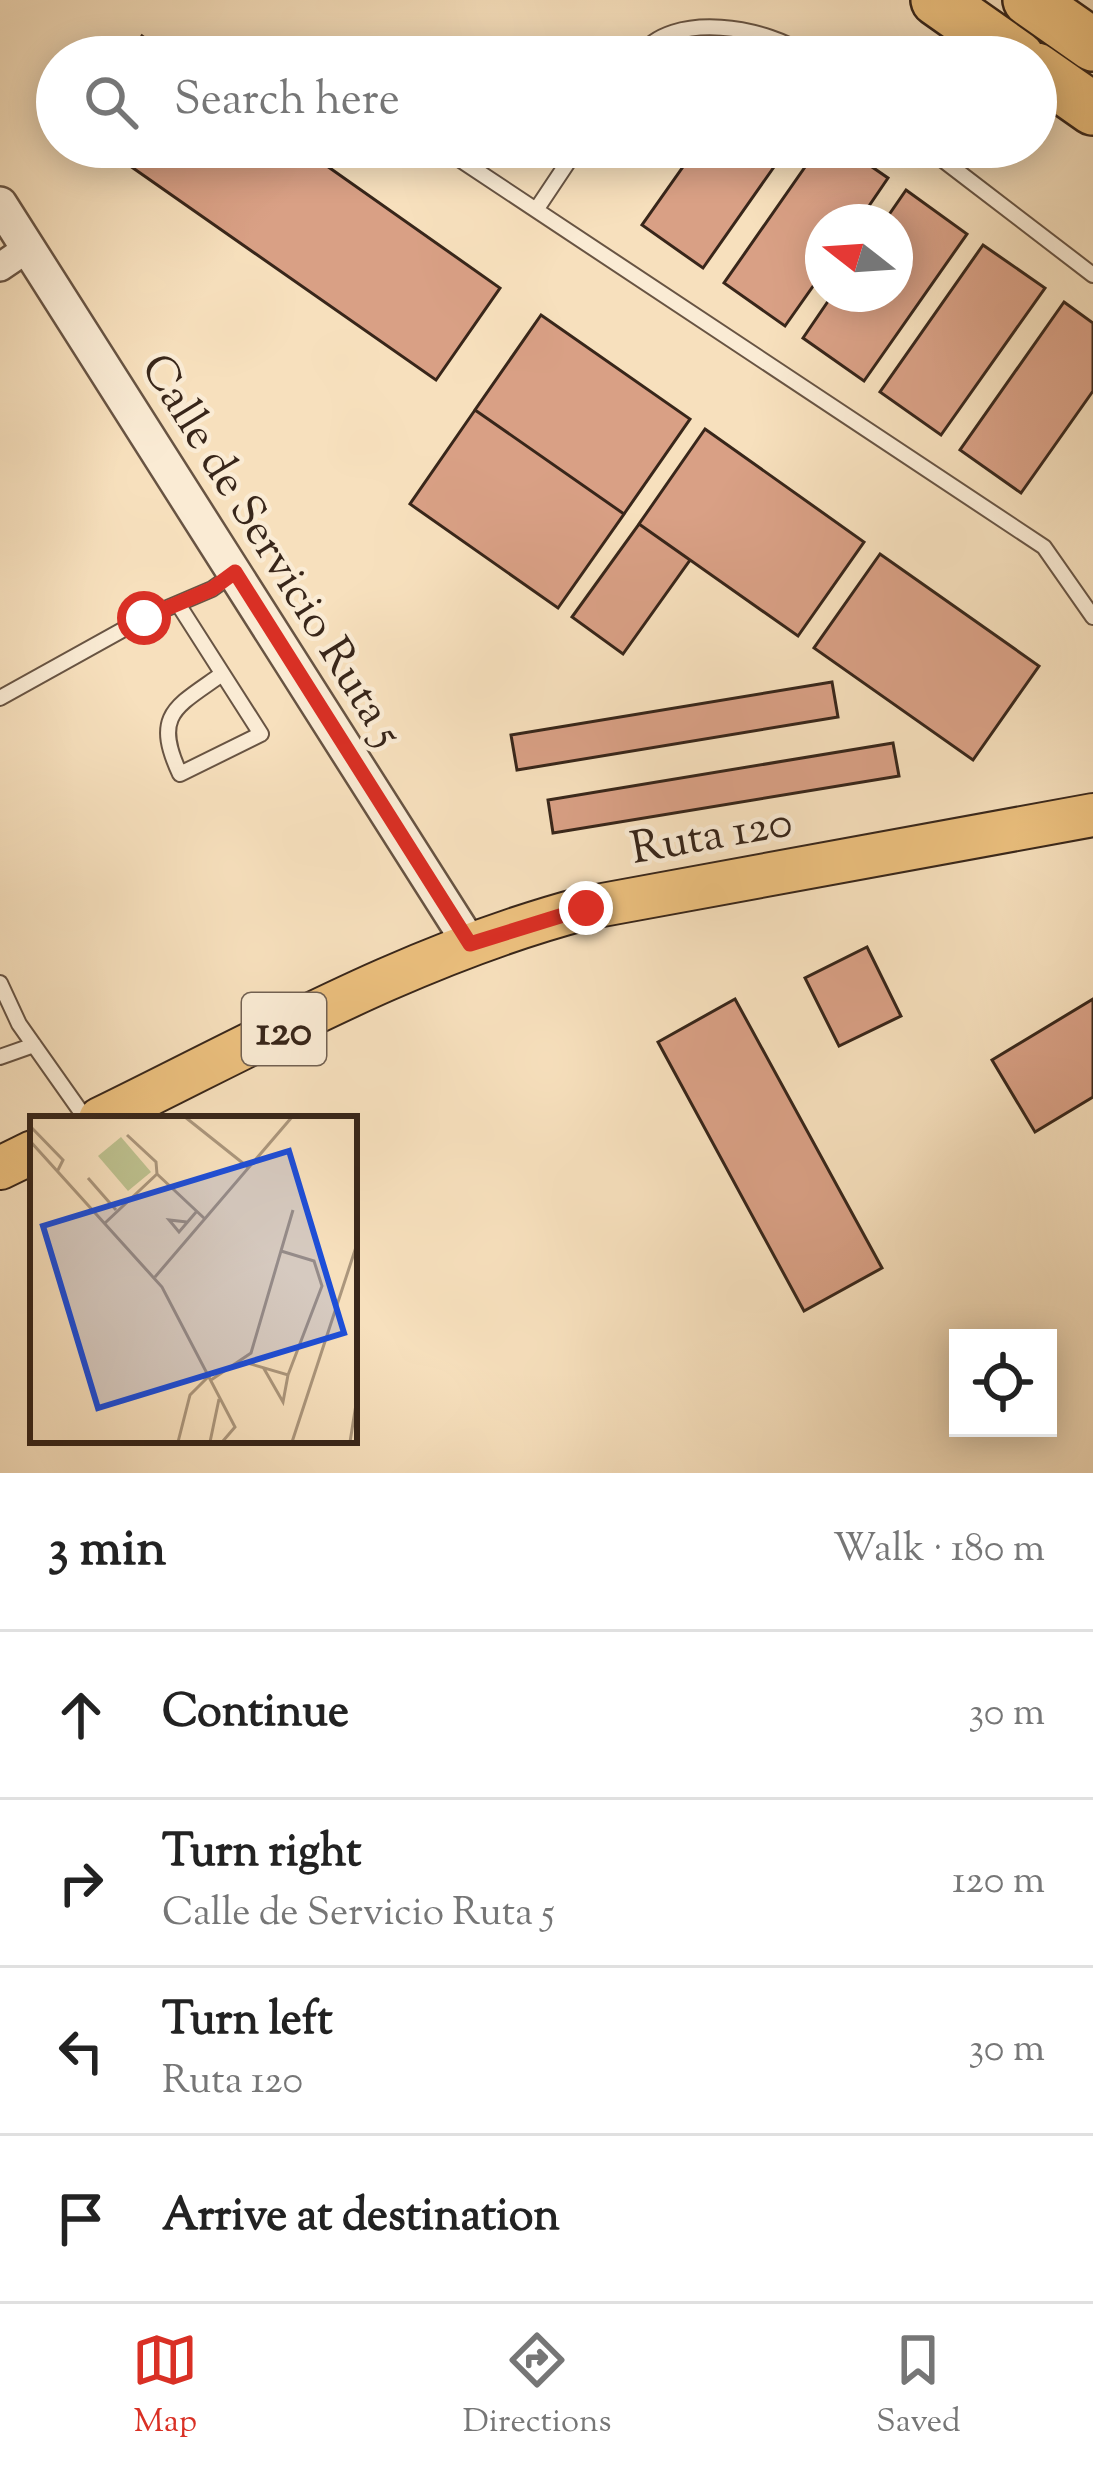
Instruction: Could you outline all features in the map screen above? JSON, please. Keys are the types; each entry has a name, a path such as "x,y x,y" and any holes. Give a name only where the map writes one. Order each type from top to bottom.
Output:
{"highway":[{"path":"937,0 988,36"},
{"path":"1029,0 1093,45"},
{"path":"1057,84 1093,109"}],"main road":[{"name":"Ruta 120","path":"106,1116 377,983 470,944 586,908 1093,815"},
{"path":"0,1168 30,1153"}],"street":[{"name":"Calle de Servicio Ruta 5","path":"0,204 14,257 235,572 470,944"}],"lane":[{"path":"668,36 715,27 764,36"},
{"path":"473,168 1044,547 1093,617"},
{"path":"536,210 564,168"},
{"path":"953,168 1093,275"},
{"path":"0,698 144,618 212,589 235,572"},
{"path":"1084,600 1093,584"},
{"path":"178,604 261,734 180,774 166,746 177,706 222,674"},
{"path":"0,982 19,1024 84,1116"},
{"path":"0,1057 34,1046"}],"building":[{"path":"133,168 330,168 500,288 436,380"},
{"path":"682,168 773,168 703,268 642,225"},
{"path":"804,168 873,168 888,178 870,204 805,204 805,298 785,326 724,283"},
{"path":"906,190 967,234 913,311 913,204 896,204"},
{"path":"983,245 1045,288 941,435 880,392"},
{"path":"1064,302 1093,323 1093,391 1021,493 960,450"},
{"path":"821,312 912,312 864,381 803,338"},
{"path":"541,315 690,419 624,514 475,410"},
{"path":"475,410 624,514 558,608 410,504"},
{"path":"705,429 864,542 798,636 639,524"},
{"path":"639,524 690,560 623,654 572,617"},
{"path":"880,554 1039,666 973,760 814,648"},
{"path":"832,682 838,717 517,770 511,735"},
{"path":"893,743 899,776 553,833 548,800"},
{"path":"867,947 901,1016 839,1046 805,978"},
{"path":"735,999 882,1268 804,1311 658,1042"},
{"path":"1093,999 1093,1097 1035,1132 992,1060"}],"route":[{"path":"144,618 212,589 235,572 470,944 586,908"}]}
